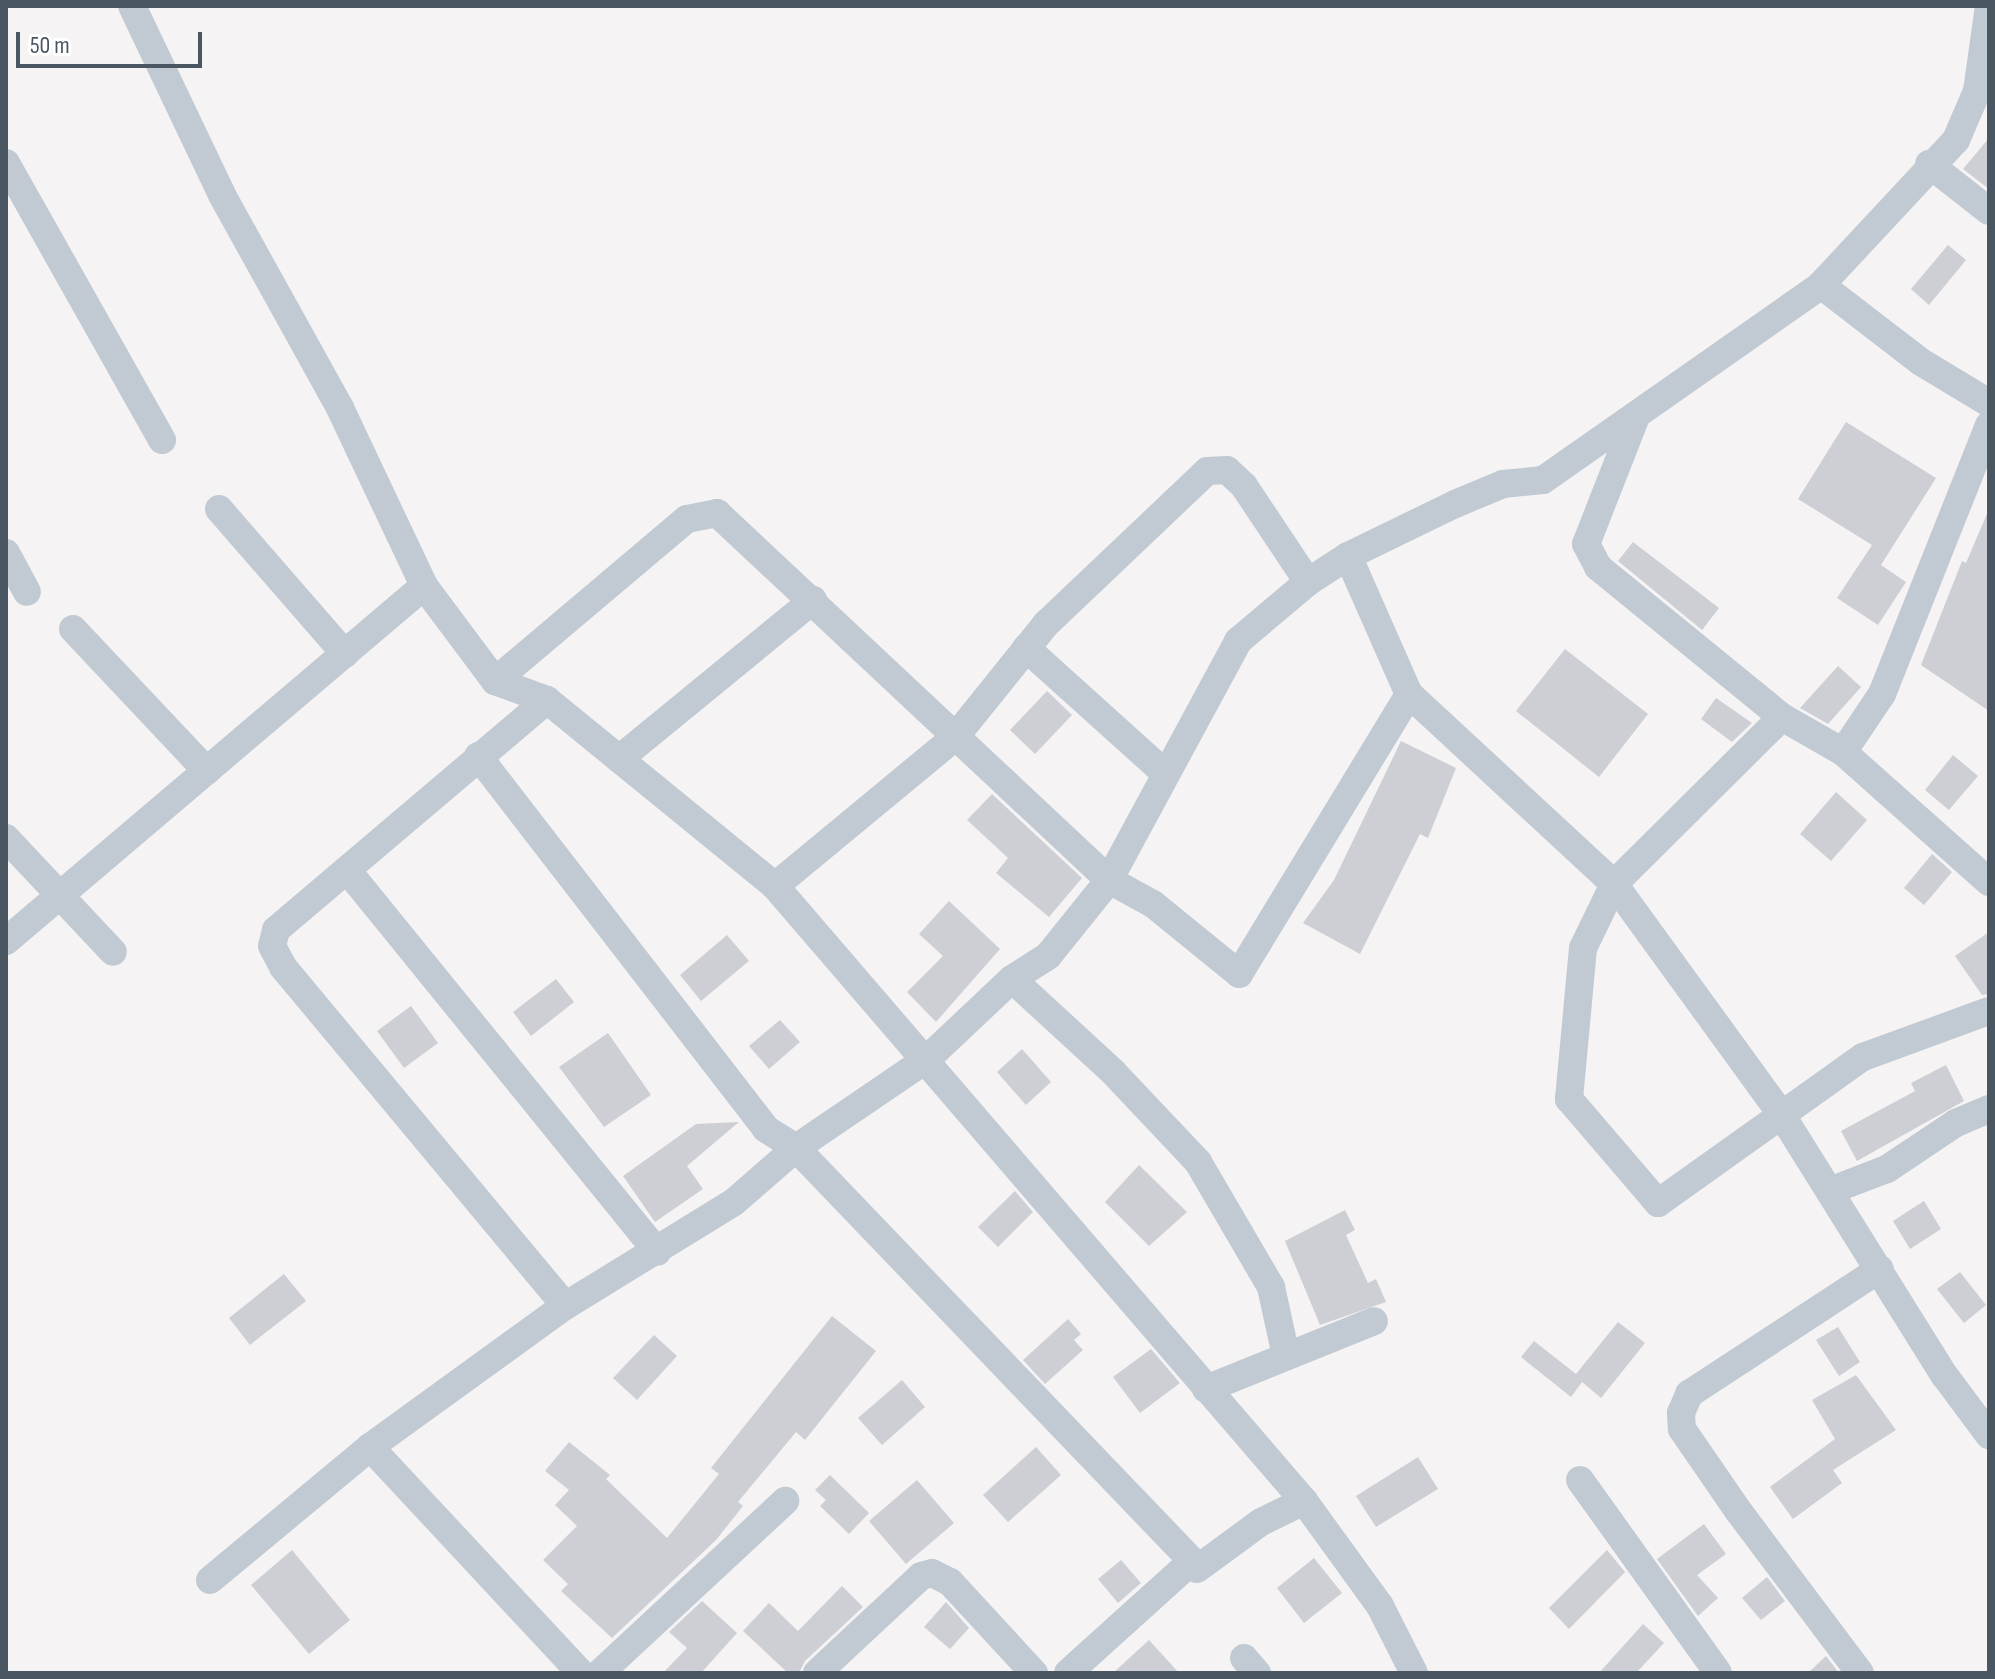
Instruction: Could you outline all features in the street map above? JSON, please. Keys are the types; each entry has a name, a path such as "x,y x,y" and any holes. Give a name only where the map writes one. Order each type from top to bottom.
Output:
{"street":[{"path":"132,6 222,195 340,408 424,586 495,681 547,700 775,886 927,1059 1304,1501 1380,1606 1414,1673"},
{"path":"210,1580 370,1447 565,1306 734,1202 796,1148 927,1059 1012,979 1048,956 1109,880 1238,641 1308,582 1348,556 1503,484 1543,480 1635,419 1821,285 1929,164 1956,140 1983,91 1989,6"},
{"path":"6,163 162,440"},
{"path":"1929,164 1989,211"},
{"path":"1821,285 1921,362 1989,403"},
{"path":"1635,419 1586,544 1598,567 1782,717 1843,752 1989,882"},
{"path":"1843,752 1882,694 1989,425"},
{"path":"775,886 956,736 1026,648 1207,471 1227,470 1244,486 1308,582"},
{"path":"219,509 345,654"},
{"path":"495,681 687,519 706,512 732,523 1109,880 1153,904 1239,974 1409,694"},
{"path":"6,553 27,592"},
{"path":"1348,556 1409,694 1614,884 1781,1114 1832,1190 1945,1376 1989,1435"},
{"path":"6,941 424,586"},
{"path":"619,759 813,600"},
{"path":"73,629 207,771"},
{"path":"1026,648 1166,774"},
{"path":"547,700 276,930 272,946 283,967 565,1306"},
{"path":"1782,717 1614,884 1583,948 1569,1099 1658,1203 1863,1057 1989,1011"},
{"path":"478,756 766,1129 796,1148 1197,1569 1261,1522 1304,1501"},
{"path":"6,838 113,952"},
{"path":"347,870 657,1252"},
{"path":"1012,979 1113,1072 1198,1162 1271,1287 1286,1356"},
{"path":"1832,1190 1887,1169 1956,1123 1989,1109"},
{"path":"1860,1673 1698,1453 1682,1429 1681,1413 1689,1394 1880,1269"},
{"path":"1206,1389 1374,1321"},
{"path":"370,1447 581,1673"},
{"path":"1580,1480 1718,1673"},
{"path":"600,1673 785,1501"},
{"path":"1072,1671 1192,1561"},
{"path":"817,1673 921,1576 932,1573 950,1582 1034,1673"}],"building":[{"path":"1989,138 1989,189 1963,169"},
{"path":"1948,245 1966,260 1929,305 1911,289"},
{"path":"1846,422 1936,478 1881,565 1906,582 1878,625 1837,598 1872,545 1798,499"},
{"path":"1989,509 1989,711 1921,665 1962,561 1966,563"},
{"path":"1633,542 1719,608 1702,630 1618,561"},
{"path":"1565,649 1648,714 1599,777 1516,711"},
{"path":"1838,666 1861,687 1828,724 1800,708"},
{"path":"1047,691 1072,715 1035,754 1010,730"},
{"path":"1716,698 1752,723 1732,742 1701,719"},
{"path":"1401,741 1456,768 1428,838 1420,834 1360,954 1303,923 1334,880"},
{"path":"1953,755 1978,776 1949,810 1925,790"},
{"path":"1836,792 1867,820 1831,861 1800,834"},
{"path":"992,794 1082,878 1049,917 996,873 1008,858 967,820"},
{"path":"1932,854 1952,872 1924,905 1904,888"},
{"path":"949,901 1000,949 936,1022 907,992 943,956 919,934"},
{"path":"1989,932 1989,994 1982,995 1955,956"},
{"path":"727,935 749,961 701,1001 680,975"},
{"path":"556,979 574,1002 531,1036 513,1012"},
{"path":"411,1006 438,1043 404,1068 377,1031"},
{"path":"780,1020 800,1042 769,1069 749,1046"},
{"path":"608,1033 651,1095 604,1127 559,1067"},
{"path":"1022,1049 1051,1082 1026,1105 997,1072"},
{"path":"1946,1065 1964,1101 1857,1161 1841,1131 1915,1091 1911,1083"},
{"path":"739,1122 687,1166 703,1189 655,1222 623,1176 696,1124"},
{"path":"1139,1165 1187,1212 1149,1246 1105,1202"},
{"path":"1015,1191 1033,1212 998,1247 978,1227"},
{"path":"1924,1201 1941,1229 1910,1249 1893,1221"},
{"path":"1345,1210 1355,1230 1346,1235 1368,1283 1376,1279 1386,1302 1320,1325 1285,1241"},
{"path":"1960,1272 1986,1305 1964,1323 1937,1289"},
{"path":"284,1274 306,1301 250,1345 229,1318"},
{"path":"832,1316 876,1351 805,1440 796,1432 738,1502 743,1506 716,1540 612,1638 561,1591 568,1584 543,1560 577,1526 555,1505 569,1490 545,1471 569,1442 610,1475 606,1479 667,1538 719,1474 711,1468"},
{"path":"1068,1319 1081,1334 1074,1340 1083,1350 1045,1384 1023,1360"},
{"path":"1618,1322 1645,1343 1601,1398 1582,1382 1571,1397 1521,1357 1534,1341 1576,1374"},
{"path":"1838,1327 1860,1362 1839,1376 1816,1340"},
{"path":"654,1335 677,1356 637,1400 613,1378"},
{"path":"1151,1349 1180,1383 1140,1413 1113,1377"},
{"path":"1856,1375 1896,1430 1833,1470 1842,1483 1793,1519 1770,1487 1835,1439 1812,1400"},
{"path":"902,1380 925,1407 882,1445 858,1418"},
{"path":"1036,1447 1061,1475 1008,1522 983,1495"},
{"path":"1418,1457 1438,1489 1376,1527 1356,1496"},
{"path":"830,1475 869,1513 849,1534 820,1506 826,1500 815,1490"},
{"path":"917,1480 954,1523 906,1564 869,1521"},
{"path":"1704,1524 1726,1554 1697,1575 1718,1598 1698,1616 1657,1559"},
{"path":"292,1550 350,1620 309,1654 251,1585"},
{"path":"1607,1550 1625,1572 1569,1629 1549,1608"},
{"path":"1314,1558 1342,1593 1304,1623 1277,1588"},
{"path":"1121,1560 1141,1583 1118,1603 1098,1579"},
{"path":"1767,1577 1785,1601 1761,1620 1742,1598"},
{"path":"842,1586 863,1607 805,1661 799,1673 788,1673 743,1631 769,1603 798,1631"},
{"path":"702,1601 737,1633 701,1673 663,1673 687,1648 669,1632"},
{"path":"946,1602 969,1628 950,1649 924,1627"},
{"path":"1643,1624 1664,1643 1636,1673 1599,1673"},
{"path":"1149,1640 1179,1673 1113,1673"},
{"path":"1826,1656 1839,1673 1808,1673"}]}
